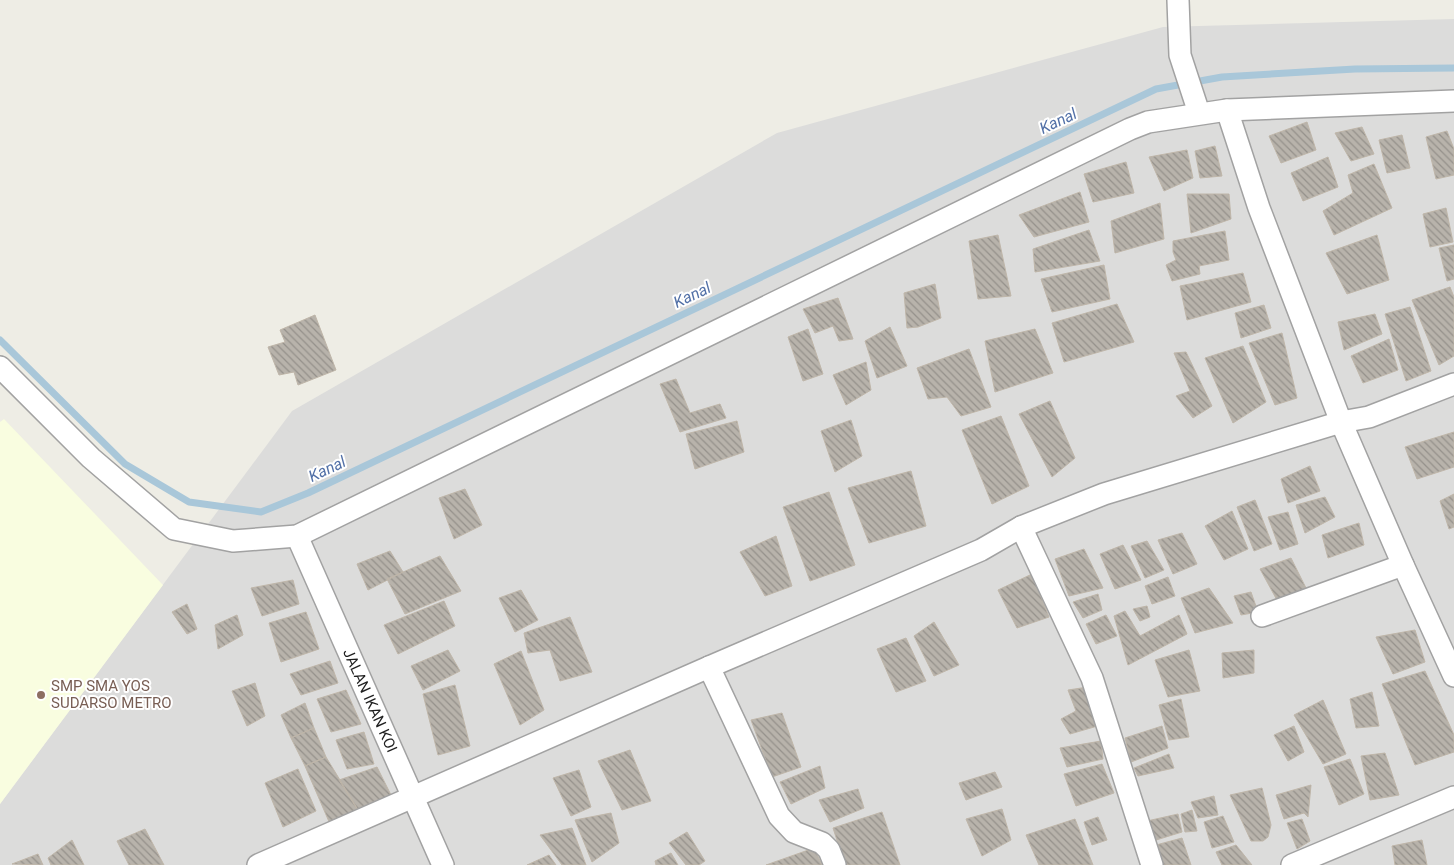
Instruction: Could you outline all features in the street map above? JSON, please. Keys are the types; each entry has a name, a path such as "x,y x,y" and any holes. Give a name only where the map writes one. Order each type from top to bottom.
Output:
{"street":[{"path":"1178,0 1180,55 1198,109"},
{"path":"0,367 91,458 174,529 233,541 297,536 1130,129 1148,122 1198,109 1226,110 1454,101"},
{"path":"1226,110 1259,208 1341,422 1454,676"},
{"path":"258,865 708,667 981,550 1021,527 1104,494 1341,422 1368,417 1454,384"},
{"path":"1021,527 1092,678 1152,865"},
{"name":"JALAN IKAN KOI","path":"297,536 443,865"},
{"path":"1262,616 1403,565"},
{"path":"708,667 779,816 794,832 822,843 829,850 835,865"},
{"path":"1292,865 1454,797"}],"shaded area":[{"path":"1454,19 1454,865 0,865 0,804 292,411 777,133 1163,27"},
{"name":"SMP SMA YOS SUDARSO METRO","path":"4,419 163,585 0,804 0,422"}],"building":[{"path":"1307,122 1316,150 1281,163 1269,136"},
{"path":"1362,127 1374,154 1351,161 1335,133"},
{"path":"1447,131 1454,149 1454,175 1436,179 1426,137"},
{"path":"1402,135 1410,168 1387,173 1379,140"},
{"path":"1215,146 1222,176 1200,178 1195,151"},
{"path":"1187,150 1193,178 1164,191 1149,157"},
{"path":"1328,157 1338,187 1303,201 1291,173"},
{"path":"1126,162 1134,193 1093,202 1084,174"},
{"path":"1374,164 1392,208 1334,235 1323,211 1353,193 1348,175"},
{"path":"1080,192 1089,222 1034,237 1019,215"},
{"path":"1187,194 1229,194 1231,219 1191,233"},
{"path":"1160,203 1164,239 1115,253 1111,221"},
{"path":"1446,208 1453,242 1430,247 1423,214"},
{"path":"1089,230 1100,261 1035,272 1033,249"},
{"path":"1225,231 1229,260 1199,266 1200,274 1172,281 1166,265 1176,260 1173,252 1173,241"},
{"path":"998,235 1011,296 978,299 969,241"},
{"path":"1377,235 1389,280 1347,294 1326,253"},
{"path":"1454,245 1454,279 1447,281 1439,248"},
{"path":"1104,265 1110,299 1052,312 1041,279"},
{"path":"1243,273 1251,302 1187,320 1180,286"},
{"path":"935,284 941,318 918,327 907,328 904,293"},
{"path":"1450,287 1454,297 1454,356 1439,365 1412,300"},
{"path":"838,298 853,339 839,341 833,326 815,333 803,309"},
{"path":"1117,304 1134,342 1064,362 1052,323"},
{"path":"1264,305 1271,328 1241,338 1235,313"},
{"path":"1410,307 1431,371 1406,381 1385,314"},
{"path":"1375,314 1382,334 1344,350 1338,322"},
{"path":"315,315 336,370 298,385 294,372 279,375 268,347 285,342 280,330"},
{"path":"890,327 907,366 877,378 865,341"},
{"path":"808,329 823,374 803,381 788,337"},
{"path":"1035,329 1053,373 995,392 985,341"},
{"path":"1282,333 1297,398 1275,405 1249,343"},
{"path":"1389,339 1398,370 1363,383 1351,356"},
{"path":"1243,346 1266,402 1233,423 1205,358"},
{"path":"969,349 991,407 961,416 947,397 928,399 917,368"},
{"path":"1186,352 1212,406 1193,418 1176,396 1190,391 1174,353"},
{"path":"866,362 871,390 846,405 833,375"},
{"path":"676,379 690,413 720,404 726,418 680,432 660,384"},
{"path":"1050,401 1075,458 1052,477 1019,414"},
{"path":"1001,416 1029,486 992,504 962,430"},
{"path":"851,420 862,456 835,472 821,431"},
{"path":"737,421 744,452 695,469 686,434"},
{"path":"1454,432 1454,467 1417,479 1405,447"},
{"path":"1310,466 1320,491 1288,503 1281,479"},
{"path":"911,471 926,526 869,543 848,488"},
{"path":"465,489 482,525 454,539 439,498"},
{"path":"829,492 855,565 810,581 783,507"},
{"path":"1454,494 1454,527 1449,529 1440,501"},
{"path":"1325,497 1335,517 1305,533 1296,505"},
{"path":"1255,500 1272,544 1254,551 1237,507"},
{"path":"1232,511 1248,549 1224,560 1205,526"},
{"path":"1288,512 1298,544 1280,550 1268,517"},
{"path":"1359,523 1364,545 1328,558 1322,535"},
{"path":"1182,533 1197,564 1173,574 1158,540"},
{"path":"776,536 792,586 765,596 740,552"},
{"path":"1147,541 1164,570 1145,578 1131,546"},
{"path":"1123,545 1141,580 1115,589 1100,554"},
{"path":"1084,549 1103,588 1069,596 1055,559"},
{"path":"390,551 403,572 368,590 357,564"},
{"path":"440,556 461,591 405,614 387,579"},
{"path":"1291,558 1307,590 1278,602 1260,569"},
{"path":"1032,574 1049,617 1017,628 998,590"},
{"path":"1168,577 1175,596 1152,604 1145,586"},
{"path":"293,580 299,604 262,616 251,588"},
{"path":"1209,588 1233,623 1195,633 1181,598"},
{"path":"521,590 538,620 515,632 499,598"},
{"path":"1251,592 1258,612 1241,615 1234,596"},
{"path":"1098,594 1102,610 1083,618 1073,602"},
{"path":"444,601 455,626 398,654 384,625"},
{"path":"187,604 197,629 187,634 172,612"},
{"path":"1147,606 1150,617 1140,621 1133,609"},
{"path":"1125,611 1140,636 1179,615 1187,634 1128,665 1114,616"},
{"path":"306,612 319,649 281,662 269,623"},
{"path":"237,615 243,635 218,649 215,625"},
{"path":"1106,615 1117,636 1096,644 1086,624"},
{"path":"570,617 592,672 560,681 550,650 528,653 524,633"},
{"path":"934,622 959,665 934,676 914,636"},
{"path":"1415,630 1425,662 1393,674 1376,637"},
{"path":"906,638 926,681 896,692 877,649"},
{"path":"448,650 460,671 423,690 411,666"},
{"path":"1189,650 1200,691 1168,697 1155,660"},
{"path":"1254,650 1254,673 1223,678 1222,653"},
{"path":"521,651 544,710 520,725 494,664"},
{"path":"330,661 338,683 301,695 290,674"},
{"path":"1425,671 1454,735 1454,752 1415,765 1382,684"},
{"path":"255,683 265,716 247,726 232,691"},
{"path":"455,685 470,746 438,755 423,694"},
{"path":"1088,687 1101,725 1070,734 1061,719 1076,711 1068,690"},
{"path":"346,690 361,724 331,732 317,699"},
{"path":"1372,692 1379,726 1356,728 1350,699"},
{"path":"1181,699 1189,737 1169,740 1159,705"},
{"path":"1323,700 1346,754 1323,764 1294,715"},
{"path":"305,703 314,728 291,738 281,715"},
{"path":"782,713 801,767 772,777 751,720"},
{"path":"1162,726 1168,748 1131,762 1125,738"},
{"path":"1294,726 1304,752 1288,761 1274,735"},
{"path":"314,728 326,757 305,766 291,738"},
{"path":"364,732 374,764 347,769 336,740"},
{"path":"1101,741 1103,759 1067,767 1060,748"},
{"path":"630,750 651,801 622,810 598,761"},
{"path":"1385,753 1399,795 1370,800 1361,756"},
{"path":"1169,754 1174,768 1138,776 1134,768"},
{"path":"326,757 360,813 330,824 305,766"},
{"path":"1350,759 1364,794 1339,805 1324,767"},
{"path":"1102,764 1114,793 1076,806 1064,774"},
{"path":"820,766 825,788 791,804 780,782"},
{"path":"377,767 391,795 357,809 339,780"},
{"path":"298,769 316,811 283,827 265,783"},
{"path":"579,770 591,807 571,816 553,778"},
{"path":"995,772 1002,787 966,800 959,783"},
{"path":"1311,785 1308,817 1304,813 1284,819 1276,795"},
{"path":"1262,788 1271,825 1268,837 1263,841 1251,841 1230,795"},
{"path":"858,789 864,808 830,822 819,800"},
{"path":"1214,796 1218,815 1198,818 1191,802"},
{"path":"1002,809 1011,840 982,856 966,819"},
{"path":"1192,810 1197,831 1185,832 1181,814"},
{"path":"882,812 900,865 845,865 833,828"},
{"path":"611,813 619,843 592,862 575,820"},
{"path":"1178,814 1182,832 1153,841 1147,821"},
{"path":"1223,816 1234,842 1212,848 1204,822"},
{"path":"1098,817 1107,840 1092,845 1084,822"},
{"path":"1075,819 1093,865 1039,865 1026,835"},
{"path":"1302,819 1310,841 1297,849 1287,823"},
{"path":"572,828 586,865 562,865 540,835"},
{"path":"145,829 164,865 129,865 117,841"},
{"path":"687,832 705,861 699,865 686,865 669,843"},
{"path":"1182,838 1191,865 1162,865 1156,845"},
{"path":"72,840 84,865 51,865 48,858"},
{"path":"1422,840 1427,865 1395,865 1392,846"},
{"path":"1236,845 1252,865 1222,865 1216,852"},
{"path":"814,848 822,865 766,865"},
{"path":"671,853 678,865 656,865 655,861"},
{"path":"38,854 43,865 12,864"},
{"path":"549,855 556,865 527,865"}],"waterway":[{"name":"Kanal","path":"0,340 125,464 189,502 261,512 308,493 1156,89 1222,77 1355,69 1454,68"}],"place":[{"name":"SMP SMA YOS SUDARSO METRO","path":"41,695"}]}
